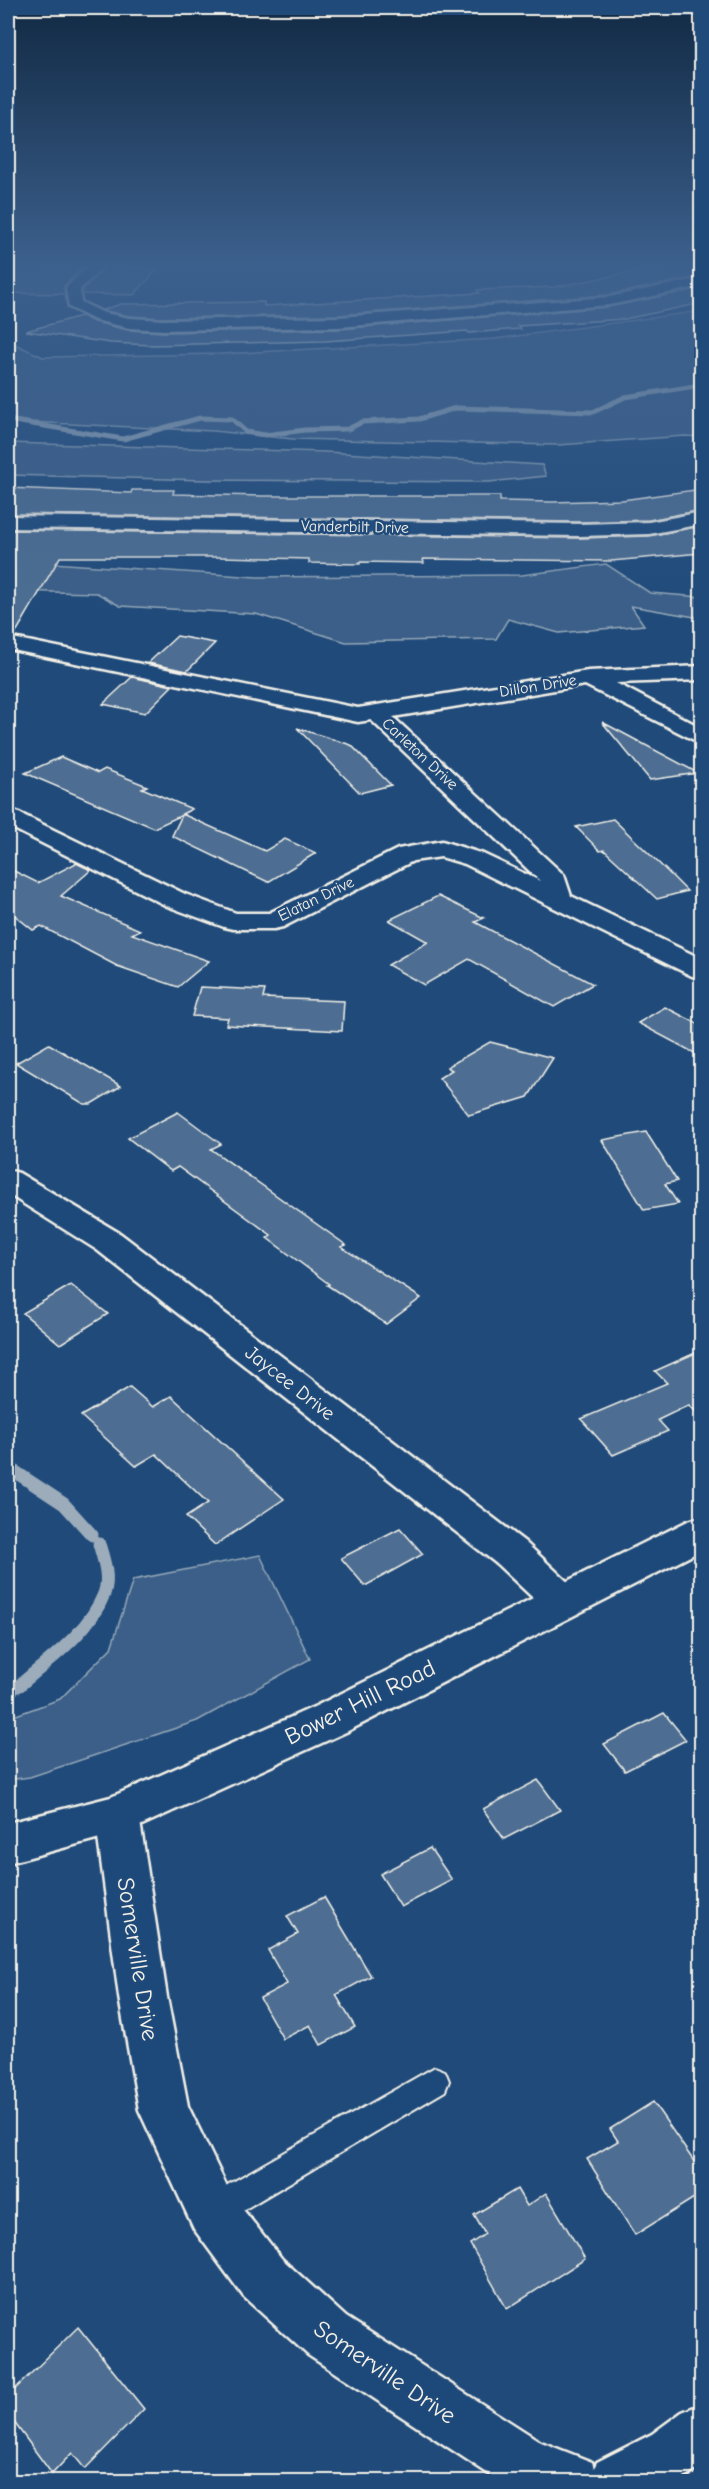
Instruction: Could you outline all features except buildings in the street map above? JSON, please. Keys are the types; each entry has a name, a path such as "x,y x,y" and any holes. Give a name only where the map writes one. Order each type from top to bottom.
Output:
{"street":[{"name":"Vanderbilt Drive","path":"8,522 580,530 650,528 702,518"},
{"name":"Carleton Drive","path":"8,643 358,715 376,713 555,881 560,900"},
{"name":"Dillon Drive","path":"376,713 588,678 702,673"},
{"path":"588,678 702,737"},
{"name":"Elatan Drive","path":"8,817 176,900 233,921 274,921 407,854 442,849 474,859 560,900"},
{"path":"560,900 702,970"},
{"name":"Jaycee Drive","path":"8,1180 118,1250 511,1553 562,1601"},
{"name":"Bower Hill Road","path":"8,1843 117,1815 331,1719 702,1532"},
{"name":"Somerville Drive","path":"117,1815 143,1997 164,2110 212,2211 263,2278 327,2336 523,2463 572,2481"},
{"path":"617,2481 672,2454 702,2432"}],"lane":[{"path":"212,2211 435,2080"}],"shaded area":[{"path":"8,382 701,382 701,437 685,436 558,445 293,439 213,431 8,421"},
{"path":"8,443 326,452 542,465 546,476 489,482 206,480 8,475"},
{"path":"8,560 257,577 522,575 606,564 650,593 701,597 701,618 631,606 644,625 559,633 508,619 496,639 346,642 256,614 120,606 97,593 8,591"},
{"path":"260,1555 310,1659 197,1721 30,1777 8,1780 8,1718 60,1699 111,1648 133,1580"}],"waterway":[{"path":"8,420 123,439 200,418 232,419 246,432 265,435 305,430 348,429 362,422 419,419 456,408 593,412 625,397 702,385"},
{"path":"8,1467 64,1504 92,1535"},
{"path":"8,1691 20,1685 56,1655 89,1621 106,1588 106,1569 99,1544"}]}
